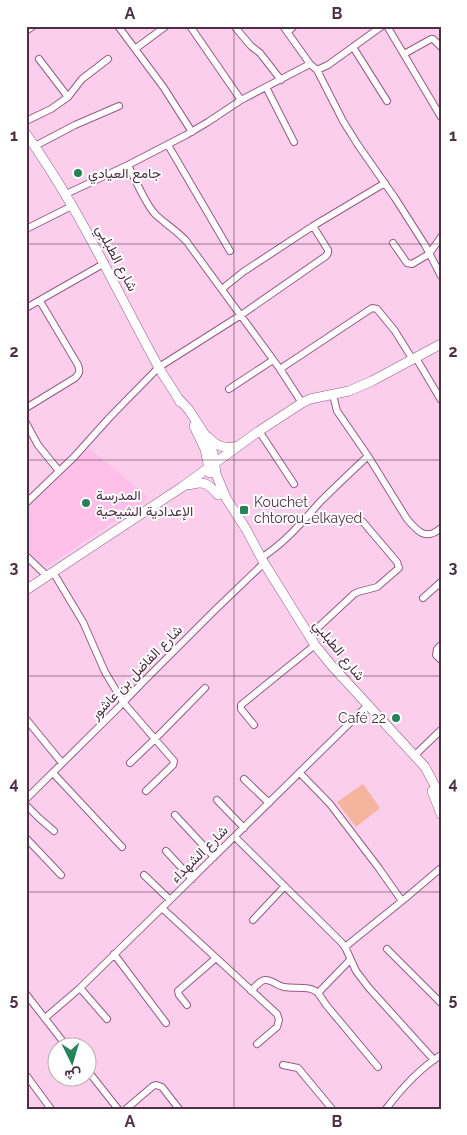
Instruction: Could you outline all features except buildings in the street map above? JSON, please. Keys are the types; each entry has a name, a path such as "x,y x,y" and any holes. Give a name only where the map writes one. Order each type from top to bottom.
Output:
{"street":[{"path":"26,31 32,26"},
{"path":"118,26 164,88 192,132"},
{"path":"135,49 166,26"},
{"path":"190,26 241,100"},
{"path":"234,26 249,44 260,53 281,80"},
{"path":"294,26 286,29 310,64 317,70 343,121 425,245 441,276"},
{"path":"317,70 328,65 382,26"},
{"path":"387,26 441,117"},
{"path":"404,54 431,39 441,47"},
{"path":"353,47 387,101"},
{"path":"40,59 68,98"},
{"path":"26,120 51,109 68,98 82,79 108,59"},
{"path":"66,194 168,145 192,132 241,100 310,64"},
{"path":"266,87 294,142"},
{"path":"35,146 75,125 119,106"},
{"name":"شارع الطبلبي","path":"26,134 66,194 105,263 159,367 202,442 222,490 309,636 332,666 425,767 441,797"},
{"path":"168,145 230,251"},
{"path":"128,165 151,209 188,242 274,360 302,403"},
{"path":"222,289 243,272 313,226 385,183"},
{"path":"26,228 72,206"},
{"path":"26,503 159,367 241,315 327,255 329,251 327,246 313,226"},
{"path":"393,243 407,263 412,264 429,254 441,237"},
{"path":"26,308 105,263"},
{"path":"26,408 75,378 80,371 78,364 40,301"},
{"path":"280,369 372,308 376,309 395,331 441,400"},
{"path":"26,590 182,487 259,431 302,403 310,399 349,391 372,381 441,344"},
{"path":"229,389 274,360"},
{"path":"334,395 337,411 368,456 407,520 421,533 432,534 441,528"},
{"name":"شارع الطبلبي","path":"178,398 205,434 213,454 211,466 214,487 218,495 255,546"},
{"path":"26,423 38,445 59,471"},
{"path":"259,431 294,484"},
{"path":"205,434 212,442 220,446 232,447 241,444"},
{"name":"شارع الفاضل بن عاشور","path":"26,799 119,708 343,479 368,456"},
{"path":"182,487 199,482 211,486 218,495"},
{"path":"309,636 354,594 377,587 398,568 397,562 363,522"},
{"path":"26,556 50,574 83,622 105,672 124,702 174,762 146,791"},
{"path":"423,598 440,581"},
{"path":"254,725 241,709 241,705 315,645"},
{"path":"441,645 437,649 436,655 441,660"},
{"path":"130,763 205,688"},
{"name":"شارع الشهداء","path":"45,1018 80,988 368,705"},
{"path":"26,719 62,763"},
{"path":"416,757 441,730"},
{"name":"شارع الطبلبي","path":"416,757 441,814"},
{"path":"53,773 122,847"},
{"path":"300,773 330,804 402,901"},
{"path":"244,779 269,803"},
{"path":"217,800 244,828"},
{"path":"26,805 54,831"},
{"path":"176,814 214,857"},
{"path":"235,837 345,946 356,972 434,1060"},
{"path":"26,838 62,875"},
{"path":"166,851 192,879"},
{"path":"345,946 441,868"},
{"path":"144,874 170,900"},
{"path":"253,920 284,887"},
{"path":"162,908 276,1014 279,1020 277,1026 257,1044"},
{"path":"387,950 441,1003"},
{"path":"114,954 166,1023"},
{"path":"188,1005 178,992 216,958"},
{"path":"318,993 350,960"},
{"path":"251,991 264,980 284,987 314,989 378,1067"},
{"path":"80,988 107,1019"},
{"path":"26,994 60,1038"},
{"path":"386,1109 423,1069 441,1055"},
{"path":"283,1065 298,1068 332,1109"},
{"path":"26,1075 51,1109"},
{"path":"98,1084 118,1109"},
{"path":"126,1109 156,1085 162,1087 179,1109"}],"shaded area":[{"name":"المدرسة الإعدادية الشيحية","path":"89,448 149,498 49,565 41,564 26,549 26,509"},
{"path":"363,784 380,808 356,827 337,802"}],"place":[{"name":"جامع العيادي","path":"78,173"},
{"name":"المدرسة الإعدادية الشيحية","path":"86,503"},
{"name":"Kouchet chtorou_elkayed","path":"244,510"},
{"name":"Café 22","path":"396,718"}]}
